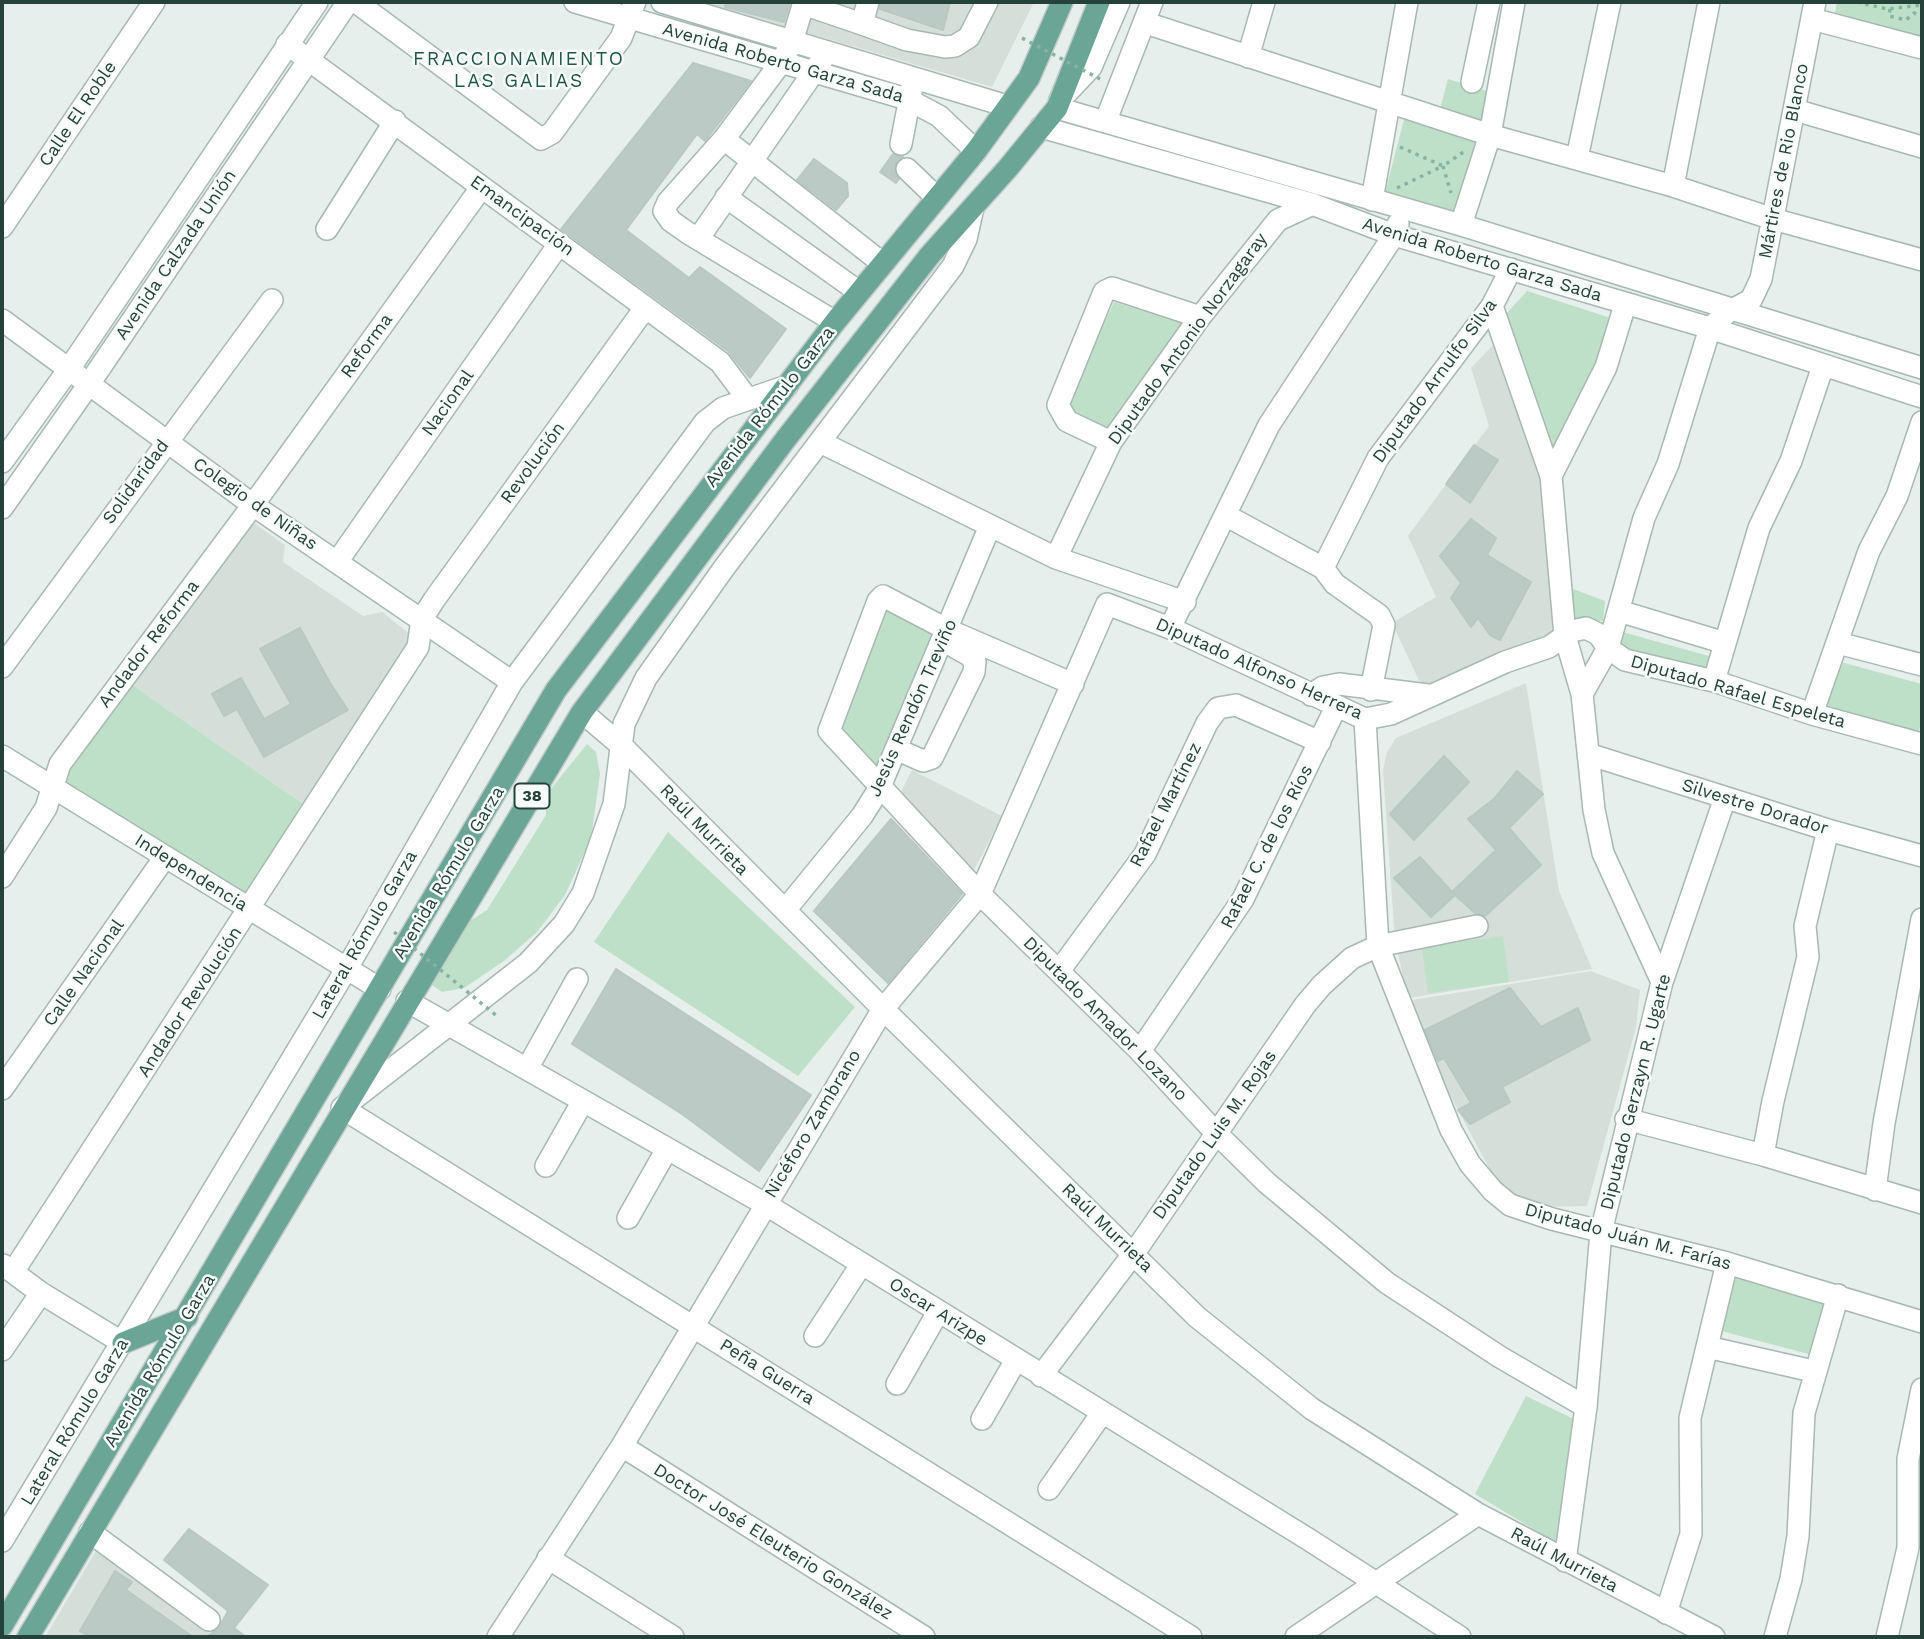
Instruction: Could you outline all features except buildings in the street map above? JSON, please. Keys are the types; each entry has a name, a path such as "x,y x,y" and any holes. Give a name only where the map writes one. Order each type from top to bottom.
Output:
{"main road":[{"name":"Avenida Rómulo Garza","path":"2,1626 556,690 692,506 835,322 976,151 1029,78 1054,26 1062,2"},
{"name":"Avenida Rómulo Garza","path":"29,1637 342,1108 582,712 785,440 930,255 973,208 1058,104 1099,2"},
{"path":"123,1343 187,1317"}],"street":[{"name":"Calle El Roble","path":"2,227 154,2"},
{"name":"Avenida Calzada Unión","path":"2,462 69,369 317,2"},
{"name":"Avenida Calzada Unión","path":"2,508 311,60 348,2"},
{"path":"356,2 541,139 548,137 556,128 621,38 633,10"},
{"name":"Avenida Roberto Garza Sada","path":"575,2 633,10 821,62 907,99 939,116 976,151"},
{"name":"Avenida Roberto Garza Sada","path":"662,2 787,51"},
{"path":"862,24 868,2"},
{"path":"835,322 671,221 664,211 668,202 724,139 787,51 803,3 906,40 945,47 955,46 975,30 987,2"},
{"path":"1049,2 1054,26"},
{"name":"Avenida Rómulo Garza","path":"1058,104 1091,67 1119,2"},
{"path":"1106,120 1152,2"},
{"path":"1248,57 1264,2"},
{"path":"1372,200 1407,2"},
{"path":"1472,82 1503,2"},
{"path":"1461,225 1490,135 1503,2"},
{"path":"1577,158 1610,2"},
{"path":"1673,187 1709,2"},
{"path":"1813,10 1922,48"},
{"name":"Mártires de Rio Blanco","path":"1710,328 1754,296 1773,219 1813,10"},
{"path":"1146,23 1490,135 1922,260"},
{"name":"Emancipación","path":"287,44 720,362 747,398"},
{"path":"698,239 821,62"},
{"name":"Avenida Roberto Garza Sada","path":"821,62 915,78 1007,106"},
{"path":"901,144 907,99 915,78"},
{"name":"Avenida Roberto Garza Sada","path":"1058,104 1922,368"},
{"path":"1795,110 1922,147"},
{"path":"327,229 395,121"},
{"name":"Avenida Roberto Garza Sada","path":"1041,127 1312,204 1394,235 1710,328 1922,397"},
{"path":"724,139 881,263"},
{"path":"907,169 936,197"},
{"name":"Reforma","path":"253,505 481,188"},
{"name":"Diputado Antonio Norzagaray","path":"1056,558 1111,442 1200,317 1278,220 1312,204 1335,188"},
{"path":"726,197 859,292"},
{"name":"Avenida Rómulo Garza","path":"342,1108 528,963 565,924 583,893 614,804 624,724 646,678 953,266 966,239 973,208"},
{"path":"1170,628 1227,516 1269,425 1394,235 1403,209"},
{"name":"Nacional","path":"337,562 559,244"},
{"name":"Diputado Arnulfo Silva","path":"1322,568 1378,458 1492,306 1511,269"},
{"path":"1111,442 1067,421 1058,405 1104,292 1112,288 1200,317"},
{"name":"Solidaridad","path":"2,667 166,440 272,300"},
{"path":"1551,476 1606,367 1625,305"},
{"path":"1492,306 1551,476 1565,636 1582,694 1603,853 1662,982"},
{"name":"Revolución","path":"422,619 646,308"},
{"name":"Colegio de Niñas","path":"2,320 253,505 512,682"},
{"path":"1582,694 1608,648 1644,518 1668,464 1710,328"},
{"path":"1800,359 1808,334"},
{"path":"1714,681 1759,528 1791,461 1823,366"},
{"name":"Lateral Rómulo Garza","path":"2,1541 346,968 512,682 693,435 715,412 747,398 787,386"},
{"path":"1812,714 1869,551 1896,496 1922,422"},
{"name":"Diputado Alfonso Herrera","path":"820,442 1056,558 1185,602"},
{"name":"Andador Reforma","path":"52,786 60,764 253,505"},
{"path":"1227,516 1322,568 1335,584 1378,615 1384,625 1371,690"},
{"name":"Jesús Rendón Treviño","path":"786,909 862,816 879,789 990,526"},
{"name":"Diputado Amador Lozano","path":"946,635 890,597 881,597 828,731 879,789 980,894 1140,1051 1216,1133 1298,1209 1387,1283 1500,1357 1586,1407"},
{"name":"Diputado Alfonso Herrera","path":"1107,604 1170,628 1365,719 1391,714 1505,662 1549,647 1565,636"},
{"name":"Nicéforo Zambrano","path":"498,1637 622,1446 883,1009 980,894 1107,604"},
{"path":"1619,611 1725,643"},
{"name":"Andador Revolución","path":"8,1268 250,910 418,647 422,619"},
{"name":"Diputado Rafael Espeleta","path":"1565,636 1586,628 1598,634 1608,648 1625,660 1714,681 1812,714 1922,742"},
{"path":"946,635 1073,684"},
{"path":"896,750 923,761 932,758 975,671 975,661 946,635"},
{"path":"1838,643 1922,665"},
{"path":"1311,695 1331,684 1428,695"},
{"name":"Rafael Martínez","path":"1059,971 1145,854 1208,723 1221,706 1236,705 1320,742"},
{"name":"Rafael C. de los Ríos","path":"1140,1051 1243,899 1336,707"},
{"name":"Raúl Murrieta","path":"582,712 623,747 751,879 786,909 883,1009 1197,1317 1312,1409 1478,1514 1714,1637"},
{"name":"Diputado Juán M. Farías","path":"1365,719 1378,946 1451,1130 1470,1164 1493,1191 1510,1205 1552,1219 1727,1263 1922,1322"},
{"name":"Silvestre Dorador","path":"1588,754 1828,830 1922,856"},
{"name":"Independencia","path":"2,756 380,989"},
{"path":"2,877 42,816 52,786"},
{"name":"Diputado Gerzayn R. Ugarte","path":"1565,1561 1586,1407 1601,1231 1626,1119 1662,982 1725,798"},
{"path":"1763,1155 1773,1101 1808,957 1805,926 1828,830"},
{"name":"Calle Nacional","path":"2,1089 166,857"},
{"path":"1875,1190 1884,1123 1922,919"},
{"name":"Diputado Luis M. Rojas","path":"1041,1376 1134,1253 1305,1005 1352,958 1378,946 1477,926"},
{"path":"527,1069 577,979"},
{"name":"Oscar Arizpe","path":"407,1001 765,1204 1377,1583 1435,1630 1460,1637"},
{"path":"546,1166 583,1101"},
{"name":"Peña Guerra","path":"342,1108 1191,1637"},
{"path":"1626,1119 1763,1155 1922,1203"},
{"path":"628,1218 667,1149"},
{"path":"1666,1613 1691,1534 1690,1418 1727,1263"},
{"path":"815,1336 861,1265"},
{"path":"8,1268 41,1293 123,1343"},
{"path":"2,1350 41,1293"},
{"path":"1775,1637 1791,1579 1798,1536 1804,1413 1813,1371 1838,1295"},
{"path":"897,1384 938,1312"},
{"path":"1707,1348 1813,1371"},
{"path":"982,1419 1016,1360"},
{"path":"1887,1637 1908,1548 1908,1459 1922,1389"},
{"path":"1049,1489 1102,1413"},
{"name":"Doctor José Eleuterio González","path":"622,1446 924,1637"},
{"path":"1296,1637 1478,1514"},
{"path":"90,1532 209,1620"},
{"path":"548,1558 662,1634"}],"path":[{"path":"1857,2 1890,9 1922,5"},
{"path":"1890,9 1889,16 1906,20 1914,13 1922,16"},
{"path":"1022,38 1100,79"},
{"path":"1372,200 1443,166 1490,135"},
{"path":"1381,139 1443,166 1461,225"},
{"path":"394,932 497,1016"}],"shaded area":[{"path":"702,2 1034,2 992,87"},
{"path":"1495,343 1547,496 1557,630 1423,689 1392,623 1436,597 1408,536 1489,426 1471,368"},
{"path":"248,519 285,545 283,562 363,616 382,612 411,635 419,654 319,815 128,682"},
{"path":"1526,683 1559,891 1592,969 1408,998 1395,941 1383,771 1387,752 1396,738"},
{"path":"912,770 1002,816 972,874 895,804"},
{"path":"1591,971 1640,990 1636,1027 1587,1206 1532,1207 1502,1188 1492,1174 1431,1059 1406,1001"},
{"path":"106,1534 245,1637 45,1637"}],"green space":[{"path":"1837,2 1922,2 1922,44 1834,18"},
{"path":"1448,79 1493,93 1459,218 1384,197 1408,104 1439,113"},
{"path":"1527,291 1614,319 1601,366 1554,457 1506,314"},
{"path":"1114,302 1192,326 1110,432 1062,412"},
{"path":"1573,589 1605,601 1603,621 1571,619"},
{"path":"885,609 940,636 880,778 832,734"},
{"path":"1619,631 1716,658 1710,675 1615,647"},
{"path":"1837,661 1922,684 1922,720 1916,740 1821,712"},
{"path":"128,682 319,815 260,908 57,782"},
{"path":"587,744 596,752 600,774 591,838 565,895 537,932 504,961 464,988 442,992 432,985 470,921 487,910 546,815 546,795"},
{"path":"668,832 855,1007 798,1076 594,942"},
{"path":"1503,936 1509,982 1428,993 1422,947"},
{"path":"1735,1277 1830,1303 1816,1356 1721,1331"},
{"path":"1526,1396 1576,1420 1562,1546 1475,1494"}],"district":[{"name":"FRACCIONAMIENTO LAS GALIAS","path":"519,70"}]}
